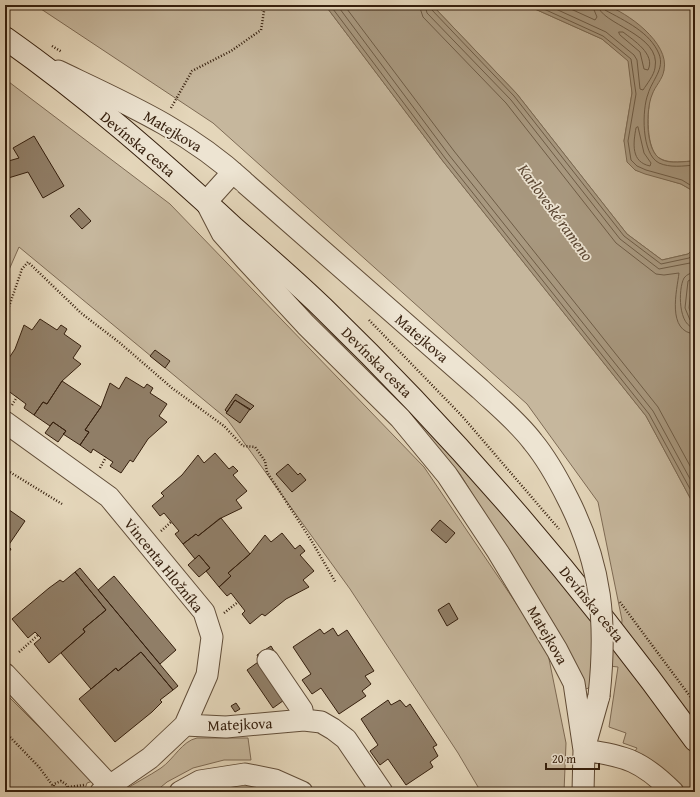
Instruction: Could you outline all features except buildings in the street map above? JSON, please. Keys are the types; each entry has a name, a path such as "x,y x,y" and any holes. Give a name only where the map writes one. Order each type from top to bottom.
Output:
{"street":[{"name":"Devínska cesta","path":"5,38 36,60 206,202 322,307 418,404 558,561 633,655 695,740"},
{"name":"Matejkova","path":"36,60 163,122 198,144 239,177 485,394 534,442 556,475 586,537 594,564 602,620 602,671 592,751 583,792"},
{"path":"206,202 239,177"},
{"name":"Matejkova","path":"206,202 222,232 306,325 400,418 446,475 498,552 557,650 574,683 592,751"},
{"name":"Vincenta Hložníka","path":"5,422 109,496 204,612 212,637 207,675 185,725 150,758 105,789"},
{"path":"268,660 302,710 304,720"},
{"path":"5,674 105,789"},
{"name":"Matejkova","path":"185,725 226,727 304,720 320,722 333,729 346,739 382,792"},
{"path":"592,751 630,758 657,776 673,792"},
{"path":"180,792 200,781 245,774 276,780 302,792"}],"path":[{"path":"169,112 192,71 231,51 261,30 264,11 258,5"},
{"path":"5,318 22,269 28,262 76,309 120,343 172,388 224,426 243,446 255,448 265,461 267,472 311,540 336,583"},
{"path":"98,472 106,458"},
{"path":"5,469 62,504"},
{"path":"156,535 171,522"},
{"path":"19,652 38,636"},
{"path":"5,734 9,736 39,767 53,786 53,792"},
{"path":"53,786 58,781 64,782 68,785 68,792"}],"shaded area":[{"path":"35,5 325,5 442,160 646,416 695,507 695,792 680,792 633,755 637,748 623,743 626,733 609,727 618,667 592,664 590,686 587,689 583,686 554,624 460,474 420,427 318,319 368,365 482,489 586,612 619,656 622,620 598,502 527,404 213,123"},
{"path":"432,5 526,5 602,39 629,61 632,93 624,141 635,170 681,184 695,192 695,247 688,254 662,260 627,234 517,94"},
{"path":"604,5 695,5 695,161 665,161 656,155 652,148 648,130 648,120 651,95 664,70 632,20"},
{"path":"5,79 170,204 424,467 547,649 566,743 564,792 481,792 458,753 350,589 227,419 19,247 5,279"},
{"path":"695,280 695,324 689,308 692,282"},
{"path":"5,693 93,781 87,783 84,792 11,792 5,785"},
{"path":"197,738 248,738 251,760 224,760 193,768 167,782 155,792 117,792 121,789 123,791 161,768 182,746"}],"water":[{"path":"603,4 624,14 654,39 664,60 664,70 650,101 648,128 651,146 654,153 663,160 672,162 695,161 695,192 681,184 635,170 627,162 624,141 632,93 628,61 602,39 526,5"},
{"name":"Karloveské rameno","path":"325,5 432,5 517,94 627,234 662,260 688,254 695,247 695,280 692,282 689,308 695,324 695,507 646,416 442,160"}]}
